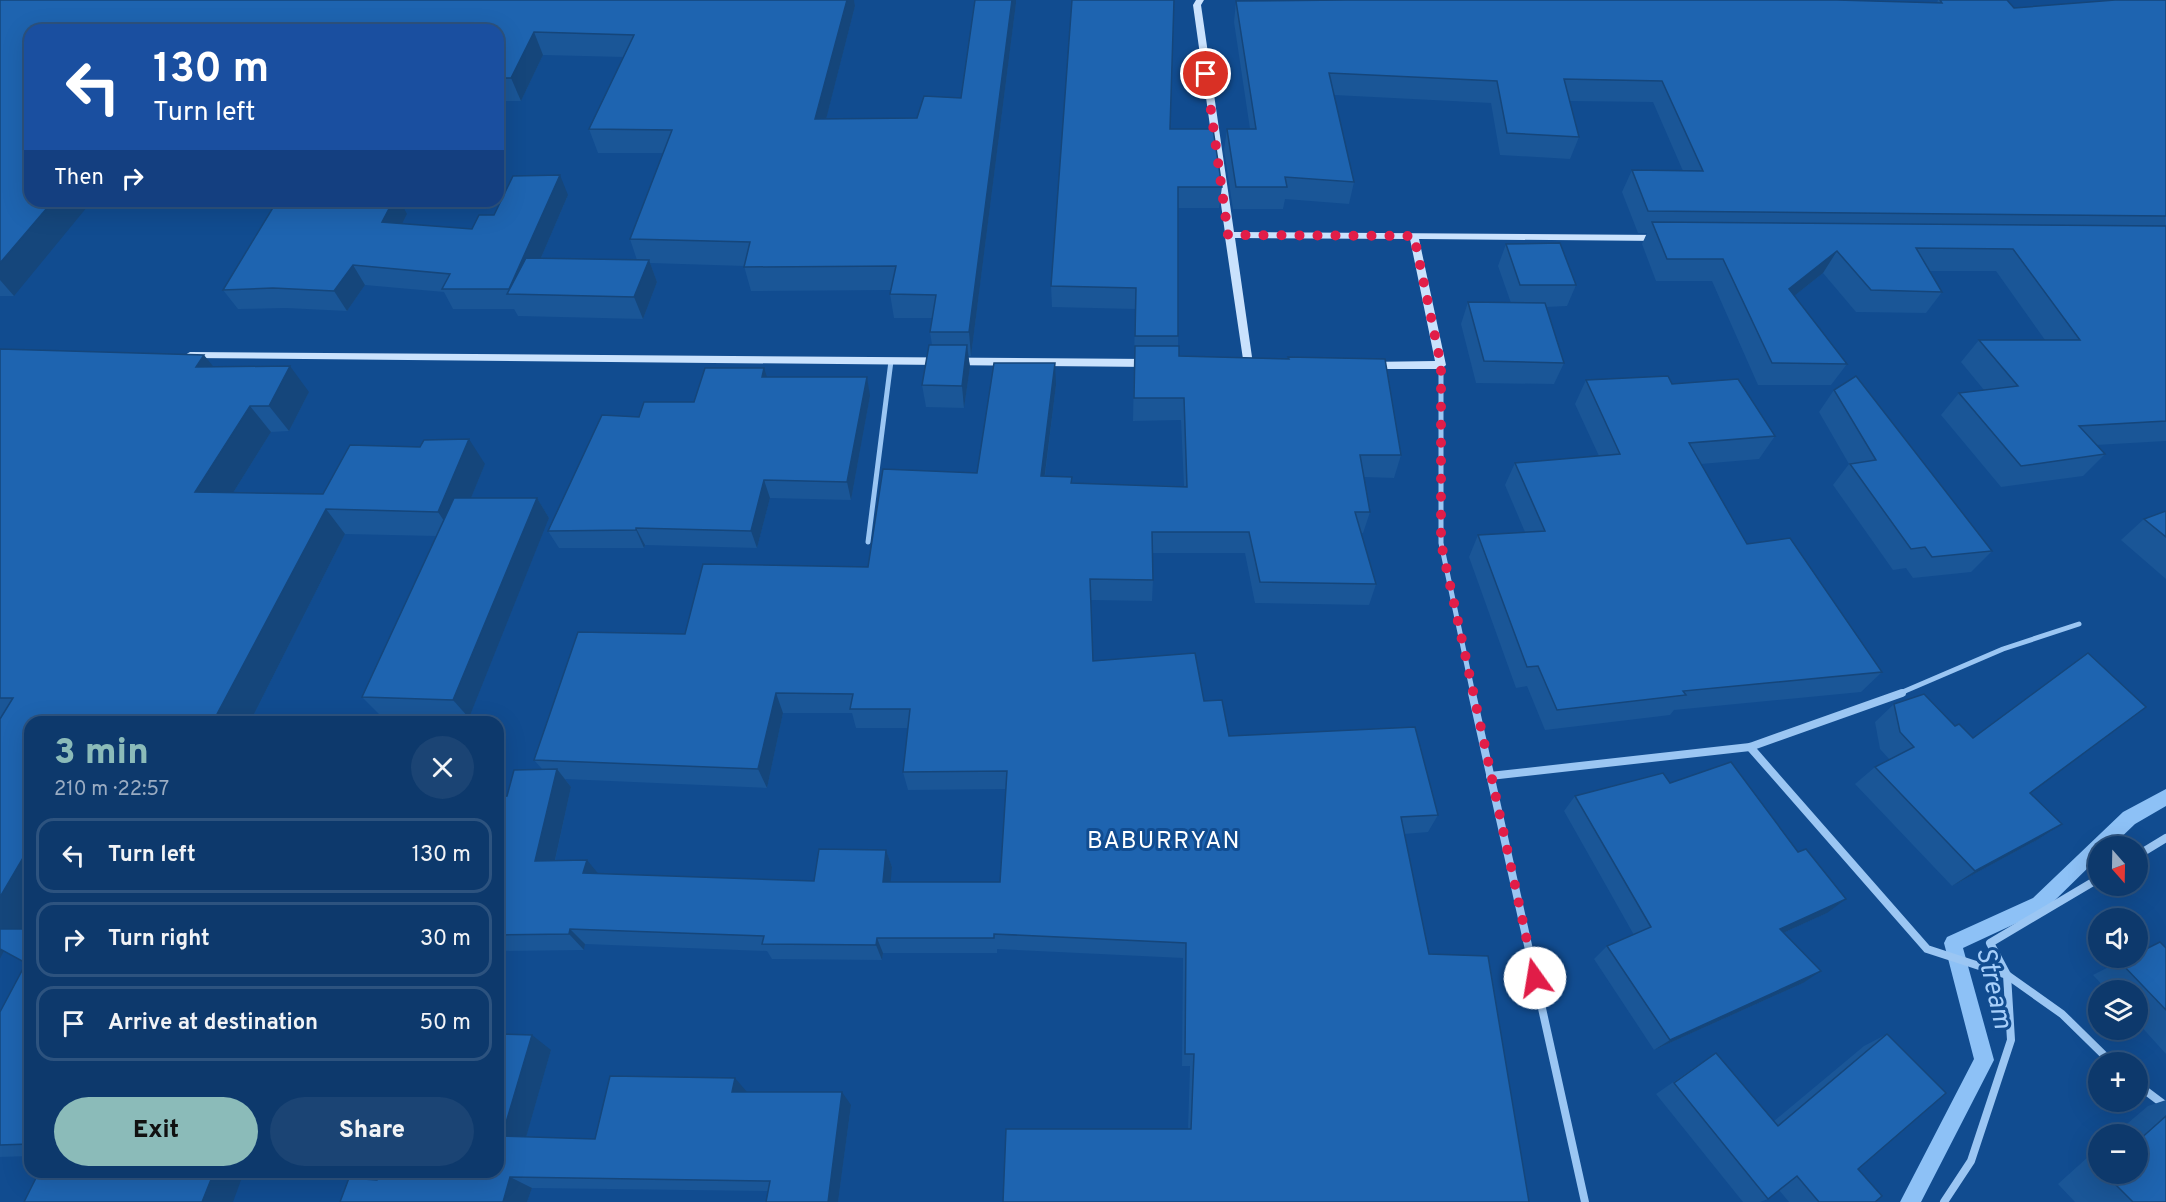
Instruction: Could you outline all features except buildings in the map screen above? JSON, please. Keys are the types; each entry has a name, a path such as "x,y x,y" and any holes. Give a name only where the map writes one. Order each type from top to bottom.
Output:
{"street":[{"path":"1200,0 1197,5 1228,235 1253,364 1236,364"},
{"path":"1228,235 1676,238"},
{"path":"1414,236 1441,365 1441,543 1490,776 1585,1202"},
{"path":"178,355 1164,363"},
{"path":"868,542 891,361"},
{"path":"1361,364 1441,365"},
{"path":"1490,776 1750,747 1880,702 2003,649 2079,624"},
{"path":"1750,747 1927,949 2007,975 2062,1014 2101,1052"},
{"path":"2148,849 2166,838"},
{"path":"1944,1202 1971,1161 2011,1040 2007,975 1990,943 2088,885"},
{"path":"2148,1092 2166,1106"}],"waterway":[{"name":"Stream","path":"2110,836 2129,818 2166,797"},
{"name":"Stream","path":"1910,1202 1984,1060 1953,943 2039,904 2088,857"}],"district":[{"name":"BABURRYAN","path":"1164,842"}],"route":[{"path":"1206,74 1228,235 1414,236 1441,365 1441,543 1535,978"}]}
